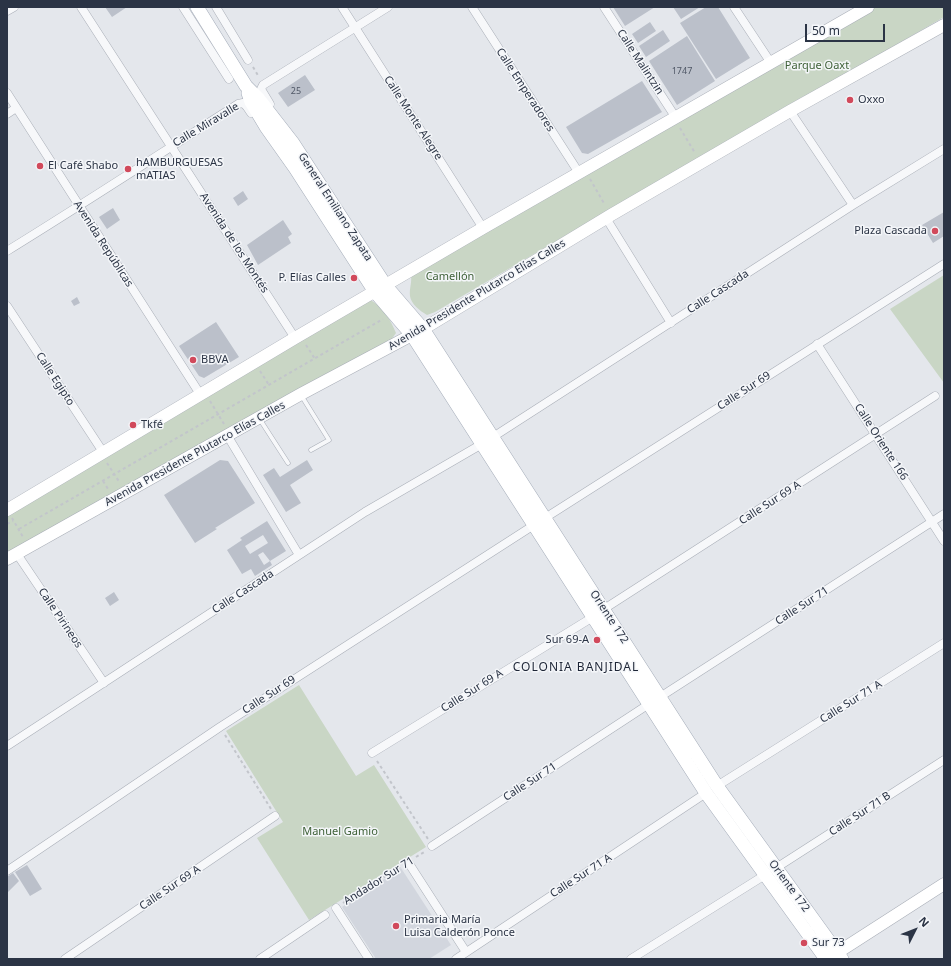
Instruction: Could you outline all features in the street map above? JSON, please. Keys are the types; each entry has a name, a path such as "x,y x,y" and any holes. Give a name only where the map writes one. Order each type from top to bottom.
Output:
{"main road":[{"name":"General Emiliano Zapata","path":"197,7 246,86 258,98 293,143 380,289"},
{"path":"9,513 102,453 298,336 864,8"},
{"name":"Avenida Presidente Plutarco Elías Calles","path":"12,556 301,394 417,332 608,217 790,111 944,25"},
{"name":"General Emiliano Zapata","path":"246,86 250,102 266,127 380,289 417,332"},
{"name":"Oriente 172","path":"417,332 540,522 604,609 660,697 712,790"},
{"name":"Oriente 172","path":"540,522 593,617 649,704 833,957"},
{"path":"833,957 944,884"}],"street":[{"path":"7,11 14,7"},
{"name":"Avenida de los Montés","path":"81,7 171,146 298,336"},
{"path":"183,7 229,79"},
{"path":"216,7 248,60"},
{"name":"Calle Monte Alegre","path":"342,7 483,228"},
{"path":"293,143 262,91 261,88 263,85 388,7"},
{"name":"Calle Emperadores","path":"472,7 582,172"},
{"name":"Calle Malintzin","path":"604,7 675,118"},
{"path":"734,7 770,63"},
{"name":"Avenida Repúblicas","path":"7,93 202,393"},
{"name":"Calle Miravalle","path":"7,251 80,206 238,104 243,103 266,127"},
{"path":"7,114 16,108"},
{"path":"790,111 853,205"},
{"name":"Calle Cascada","path":"7,746 365,512 487,440 944,148"},
{"path":"608,217 670,323"},
{"name":"Calle Sur 69","path":"7,871 220,727 944,264"},
{"name":"Calle Egipto","path":"7,306 102,453"},
{"name":"Calle Oriente 166","path":"817,344 944,541"},
{"name":"Calle Sur 69 A","path":"604,609 935,396"},
{"path":"228,435 299,555"},
{"name":"Calle Sur 71","path":"660,697 944,514"},
{"name":"Calle Pirineos","path":"12,556 104,683"},
{"name":"Calle Sur 69 A","path":"372,753 593,617"},
{"name":"Calle Sur 71 A","path":"456,959 712,790 944,643"},
{"name":"Calle Sur 71","path":"432,846 649,704"},
{"name":"Calle Sur 71 B","path":"631,959 944,760"},
{"name":"Calle Sur 69 A","path":"65,959 275,816"},
{"path":"408,862 466,952"},
{"path":"336,908 369,959"},
{"path":"260,959 325,915"}],"lane":[{"path":"301,394 329,440 312,450"},
{"path":"258,418 288,463"}],"path":[{"path":"248,60 263,85"},
{"path":"675,118 701,163"},
{"path":"582,172 608,217"},
{"path":"19,529 386,318"},
{"path":"298,336 315,359"},
{"path":"254,362 269,385"},
{"path":"202,393 219,415 228,435"},
{"path":"102,453 127,492"},
{"path":"9,513 29,547"},
{"path":"7,524 13,521"},
{"path":"220,727 275,816"},
{"path":"372,753 432,846"},
{"name":"Andador Sur 71","path":"336,908 432,846"}],"shaded area":[{"name":"Primaria María Luisa Calderón Ponce","path":"401,868 451,945 429,959 376,959 342,907"}],"green space":[{"name":"Camellón","path":"875,7 944,7 944,17 805,98 804,96 435,312 427,315 412,302 410,293 411,276 424,266"},
{"path":"944,275 944,383 890,309"},
{"path":"367,299 377,304 381,308 391,323 396,333 391,340 7,556 7,514"},
{"name":"Manuel Gamio","path":"299,685 356,776 374,765 426,847 309,920 257,838 283,822 226,731"}],"building":[{"path":"105,7 127,7 112,17"},
{"path":"613,7 655,7 625,26"},
{"path":"673,7 700,7 681,19"},
{"path":"706,7 718,7 750,58 716,79 680,23"},
{"path":"650,22 656,31 638,43 632,34"},
{"path":"663,30 670,41 646,57 639,46"},
{"path":"687,36 715,81 677,105 649,61"},
{"path":"305,75 315,90 288,107 278,93"},
{"path":"642,81 662,112 588,154 582,153 566,127"},
{"path":"243,191 248,199 238,206 233,198"},
{"path":"113,208 120,220 107,229 99,217"},
{"name":"Plaza Cascada","path":"944,212 944,236 933,243 922,225"},
{"path":"283,220 292,234 288,237 291,243 258,265 247,245"},
{"path":"77,297 80,303 74,306 71,301"},
{"path":"216,322 239,357 204,378 199,376 179,346"},
{"path":"220,460 228,461 255,503 215,528 217,529 195,543 164,495"},
{"path":"307,460 313,470 290,485 301,503 286,512 263,475 274,468 280,477"},
{"path":"267,521 286,551 270,561 272,565 255,576 251,569 242,574 227,550 242,540 240,538","holes":["263,535 268,543 250,554 245,546","263,552 270,561 264,565 258,555"]},
{"path":"114,592 119,600 110,606 105,598"},
{"path":"27,865 42,889 30,896 15,872"},
{"path":"13,873 19,881 7,893 7,877"}],"place":[{"name":"Oxxo","path":"850,100"},
{"name":"El Café Shabo","path":"40,166"},
{"name":"hAMBURGUESAS mATIAS","path":"128,169"},
{"name":"Plaza Cascada","path":"935,231"},
{"name":"P. Elías Calles","path":"354,278"},
{"name":"BBVA","path":"193,360"},
{"name":"Tkfé","path":"133,425"},
{"name":"Sur 69-A","path":"597,640"},
{"name":"Primaria María Luisa Calderón Ponce","path":"396,926"},
{"name":"Sur 73","path":"804,943"}],"district":[{"name":"COLONIA BANJIDAL","path":"576,668"}],"park label":[{"name":"Parque Oaxt","path":"817,66"}]}
